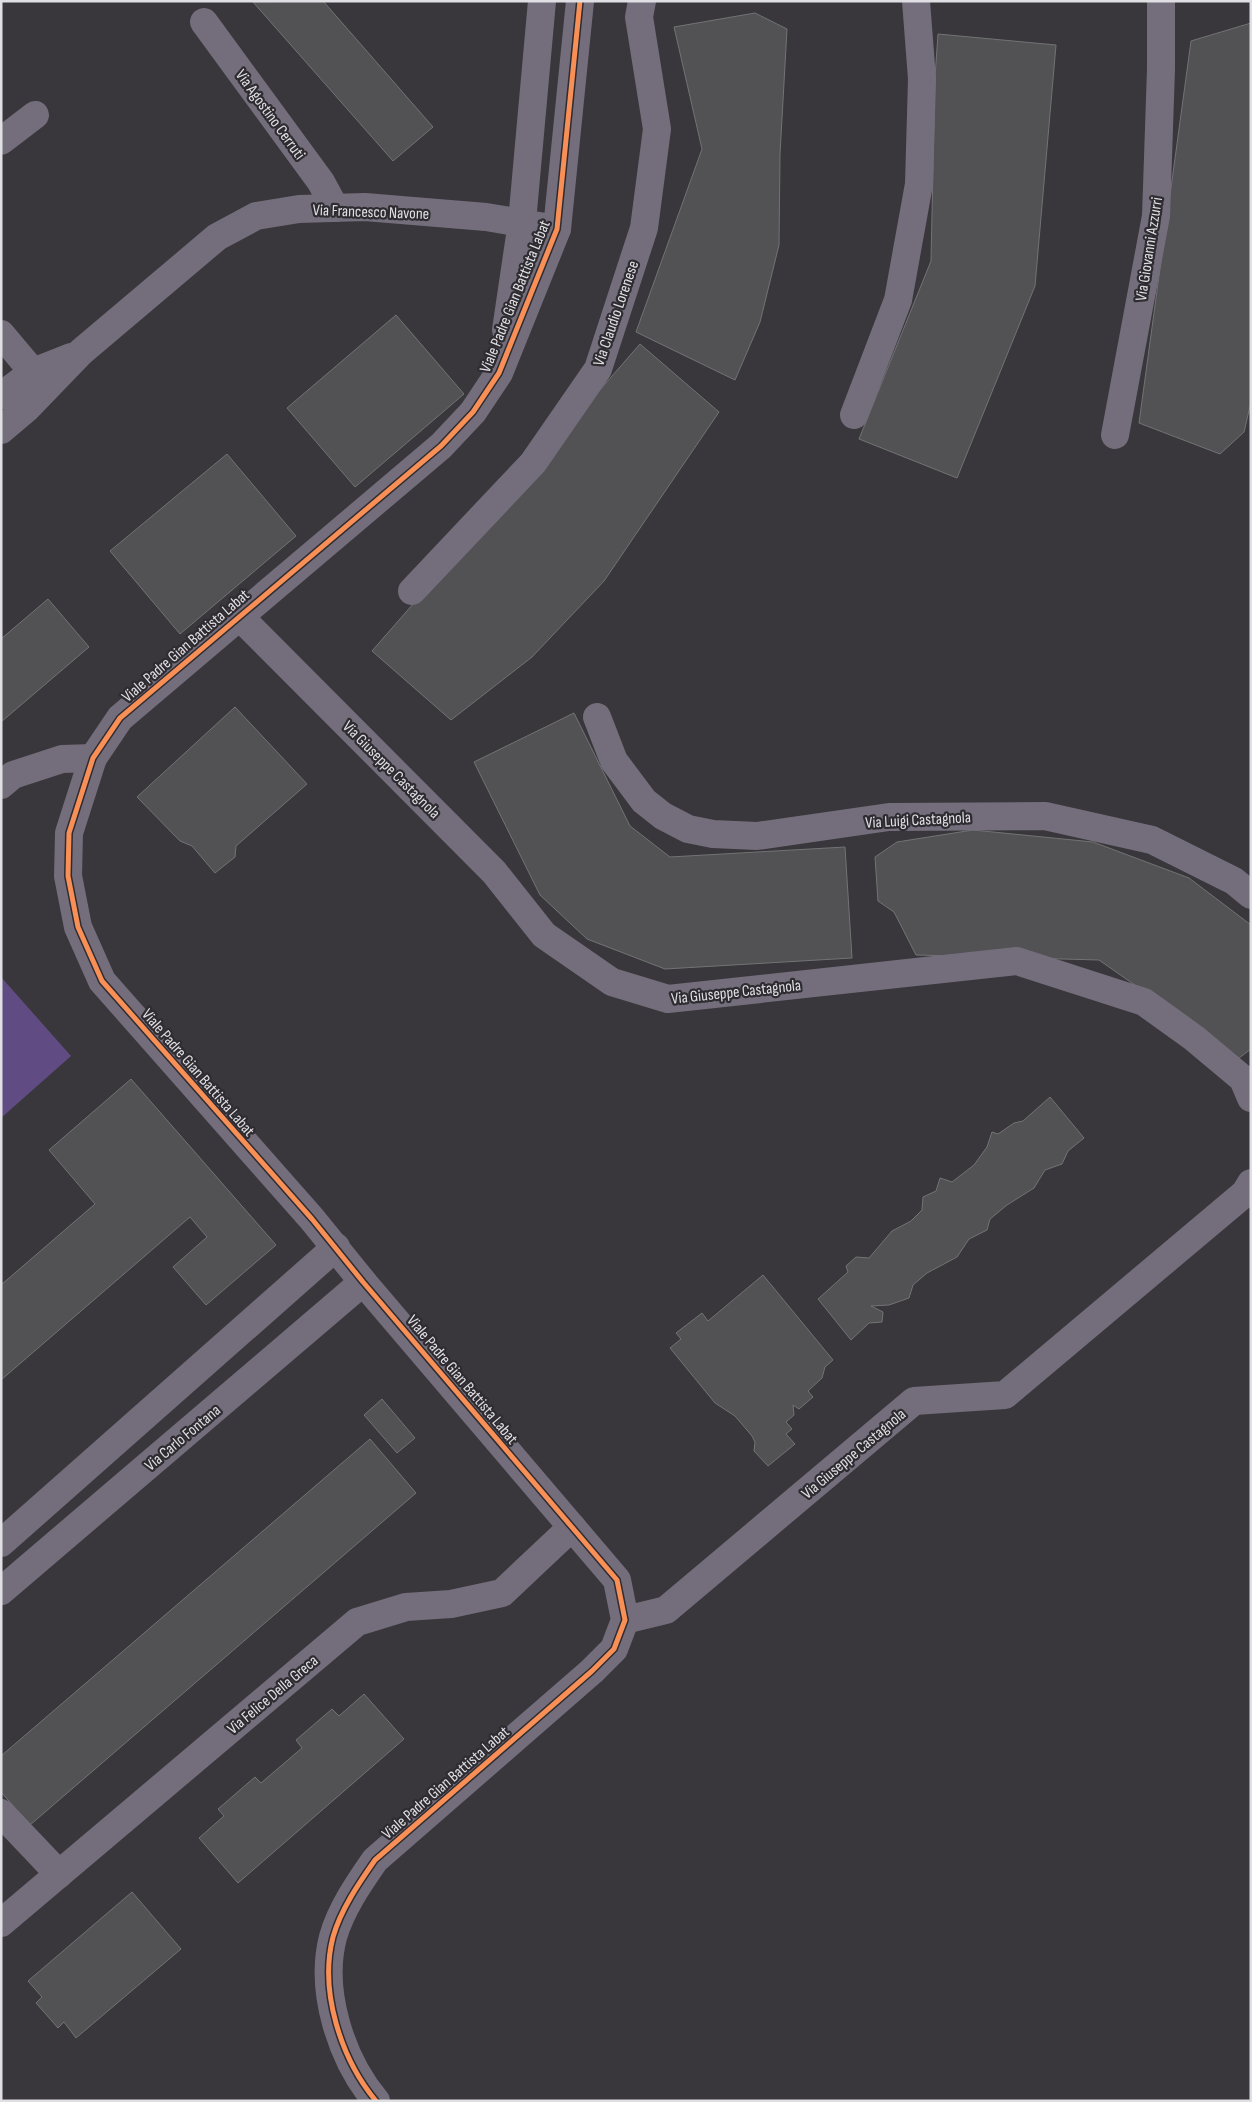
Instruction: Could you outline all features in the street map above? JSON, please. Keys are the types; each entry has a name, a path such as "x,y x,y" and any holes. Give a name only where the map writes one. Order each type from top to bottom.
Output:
{"street":[{"name":"Viale Padre Gian Battista Labat","path":"499,373 522,222 542,1"},
{"name":"Viale Padre Gian Battista Labat","path":"376,2101 353,2069 334,2019 329,1971 334,1936 353,1891 375,1860 614,1649 625,1620 616,1580 363,1282 336,1247 102,981 78,927 68,876 69,833 93,758 120,718 441,446 473,412 499,373 558,229 580,1"},
{"name":"Via Claudio Lorenese","path":"412,591 533,462 598,369 644,228 657,129 639,17 642,1"},
{"path":"854,415 898,300 919,184 922,80 916,1"},
{"name":"Via Giovanni Azzurri","path":"1115,435 1156,216 1161,69 1161,1"},
{"name":"Via Agostino Cerruti","path":"204,22 321,182 334,208"},
{"path":"1,141 35,115"},
{"name":"Via Francesco Navone","path":"1,430 27,408 81,352 217,237 256,216 299,209 365,207 486,216 558,229"},
{"path":"1,334 33,372"},
{"name":"Via Francesco Navone","path":"1,396 33,372 81,352"},
{"name":"Via Giuseppe Castagnola","path":"239,616 494,872 544,935 612,982 668,999 1017,961 1144,1002 1194,1038 1248,1083"},
{"name":"Via Luigi Castagnola","path":"597,717 614,761 644,801 663,816 688,829 713,834 757,836 889,818 1045,816 1152,840 1234,881 1251,895"},
{"path":"1,785 13,775 62,759 93,758"},
{"name":"Via Giuseppe Castagnola","path":"625,1620 666,1610 914,1401 1005,1395 1245,1193 1251,1182"},
{"path":"1,1543 336,1247"},
{"name":"Via Carlo Fontana","path":"1,1591 363,1282"},
{"name":"Via Felice Della Greca","path":"1,1923 358,1622 406,1607 451,1604 502,1593 572,1527"},
{"path":"1,1814 59,1874"}],"shaded area":[{"path":"1,977 71,1056 1,1118"}],"building":[{"path":"323,1 433,127 393,161 253,2"},
{"path":"755,13 787,29 780,154 779,245 760,322 735,380 636,332 702,149 674,27"},
{"path":"1251,23 1251,402 1244,432 1220,454 1139,423 1191,41"},
{"path":"938,34 1056,45 1035,286 957,478 859,439 931,261 935,77"},
{"path":"396,315 464,394 355,487 287,408"},
{"path":"640,344 719,412 604,581 532,657 451,720 372,651"},
{"path":"227,454 296,536 180,634 110,551"},
{"path":"48,599 89,647 1,722 1,639"},
{"path":"235,707 307,784 236,846 235,857 215,873 192,846 180,841 137,797"},
{"path":"574,713 630,826 670,857 845,847 852,958 665,969 587,939 540,895 474,762"},
{"path":"973,830 1093,842 1189,878 1251,925 1251,1049 1239,1058 1099,960 916,955 894,912 878,901 875,857 897,842"},
{"path":"131,1079 276,1245 206,1305 173,1267 207,1237 190,1217 1,1380 1,1285 95,1204 49,1150"},
{"path":"1050,1097 1084,1138 1068,1151 1062,1164 1045,1170 1034,1188 1007,1205 990,1219 987,1230 969,1239 957,1257 927,1273 913,1285 909,1298 889,1305 871,1306 883,1312 882,1322 869,1323 851,1340 818,1299 848,1272 846,1266 856,1257 869,1258 892,1231 911,1221 922,1210 923,1197 936,1191 940,1178 952,1182 974,1165 987,1147 992,1132 998,1134 1014,1123 1023,1121"},
{"path":"763,1275 833,1360 825,1367 822,1378 808,1391 813,1397 799,1409 793,1405 794,1415 786,1422 792,1429 786,1434 795,1444 768,1466 754,1451 755,1442 752,1436 735,1416 715,1403 670,1348 681,1339 676,1333 702,1313 708,1321"},
{"path":"382,1399 415,1438 397,1453 364,1415"},
{"path":"370,1439 416,1493 30,1825 1,1792 1,1756"},
{"path":"364,1694 404,1739 238,1883 199,1838 224,1816 218,1809 255,1777 261,1783 302,1748 296,1740 332,1709 339,1716"},
{"path":"132,1892 181,1949 76,2038 64,2022 58,2028 36,2003 42,1997 28,1981"}],"cycle path":[{"path":"376,2101 364,2084 343,2045 331,2002 329,1958 333,1937 341,1916 375,1860 592,1671 614,1649 625,1620 617,1580 363,1282 312,1219 102,981 78,927 68,876 69,833 93,758 120,718 441,446 473,412 499,373 557,229 580,1"}]}
